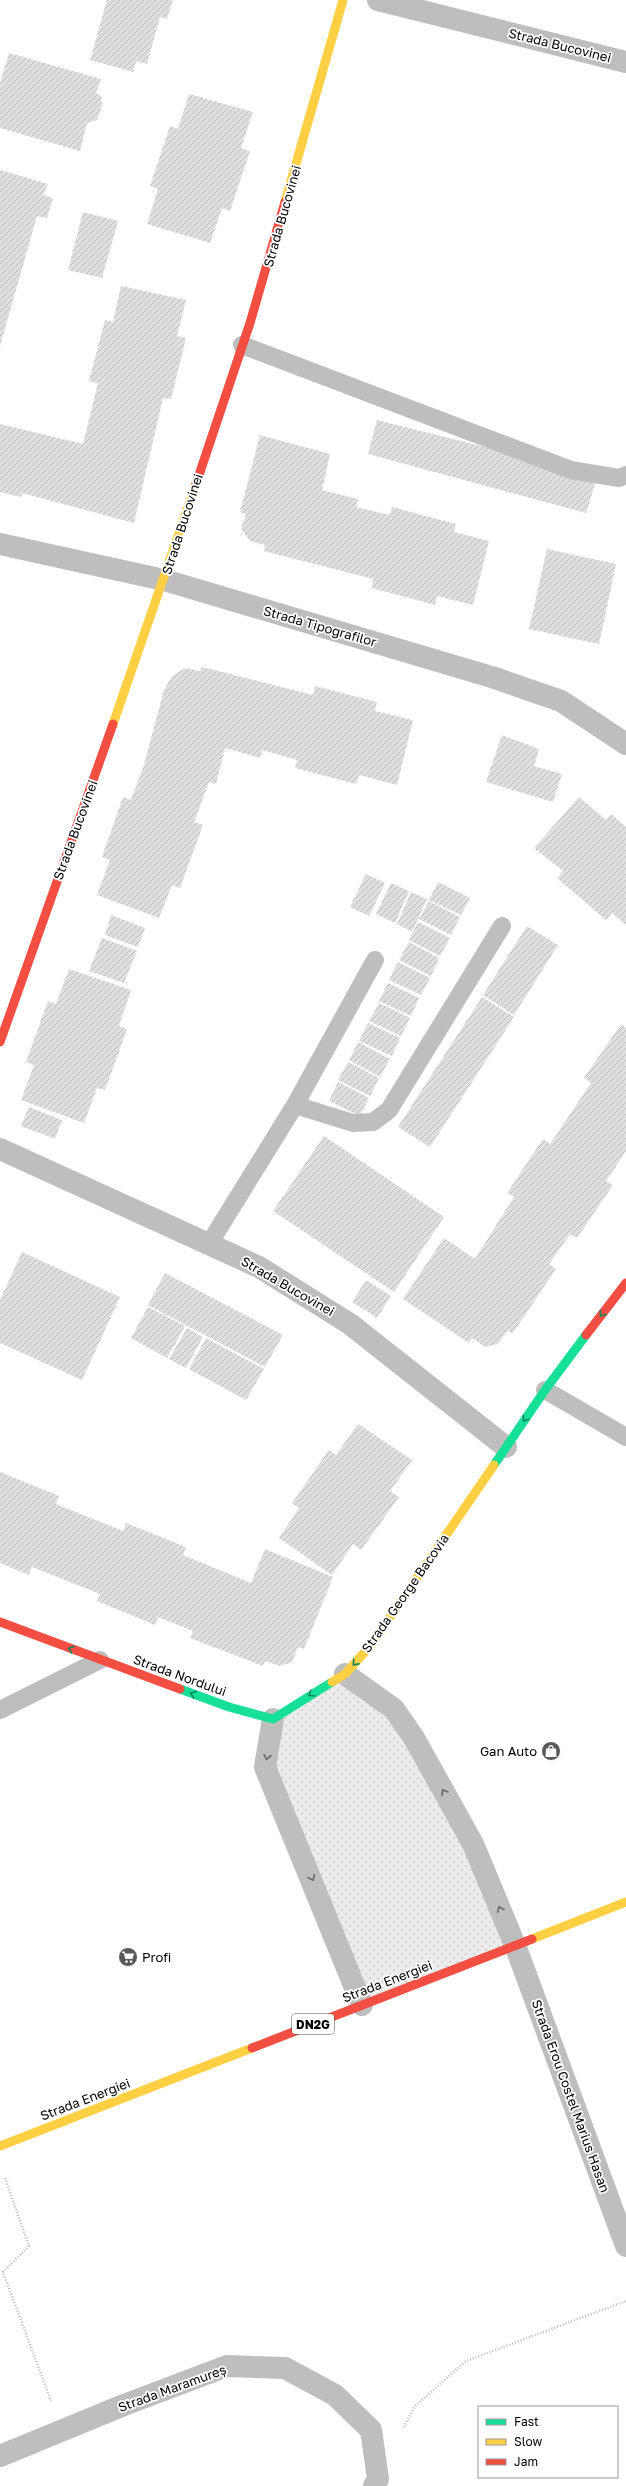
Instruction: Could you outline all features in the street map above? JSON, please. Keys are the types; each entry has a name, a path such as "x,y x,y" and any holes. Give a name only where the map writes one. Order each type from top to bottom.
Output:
{"street":[{"name":"Strada Bucovinei","path":"0,1042 164,580 255,307 343,0"},
{"name":"Strada Bucovinei","path":"378,0 626,62"},
{"name":"Strada Tipografilor","path":"0,544 164,580 495,678 561,702 626,744"},
{"name":"Strada Bucovinei","path":"0,1148 260,1267 350,1324 506,1447"},
{"name":"Strada George Bacovia","path":"345,1674 371,1645 545,1390 626,1283"},
{"name":"Strada Nordului","path":"0,1622 229,1708 274,1719"},
{"path":"362,2005 265,1767 274,1719 345,1674 394,1709 414,1738 472,1844 516,1945"},
{"name":"Strada Energiei","path":"0,2146 626,1902"},
{"name":"Strada Erou Costel Marius Hasan","path":"516,1945 626,2246"},
{"name":"Strada Maramureș","path":"0,2456 124,2404 227,2366 285,2368 335,2395 371,2430 378,2479 374,2486"}],"lane":[{"path":"242,345 571,470 619,478 626,475"},
{"path":"294,1105 353,1123 373,1122 389,1110 502,926"},
{"path":"209,1244 294,1105 375,960"},
{"path":"545,1390 626,1437"},
{"path":"0,1710 100,1660"}],"path":[{"path":"3,2172 29,2246 3,2272 62,2431"},
{"path":"401,2434 414,2407 466,2361 626,2302"}],"shaded area":[{"path":"345,1674 394,1709 515,1945 362,2005 265,1767 273,1719"}],"building":[{"path":"107,0 173,0 167,19 160,17 147,64 136,61 133,72 90,60"},
{"path":"9,53 101,79 96,93 101,96 102,106 97,120 87,123 80,151 0,128 0,83"},
{"path":"189,94 253,112 241,148 250,151 230,211 222,208 210,243 147,224 158,189 150,186 170,126 178,129"},
{"path":"0,170 48,184 43,195 53,198 47,218 37,216 0,346"},
{"path":"83,212 118,221 102,278 68,270"},
{"path":"121,286 186,300 177,336 186,338 171,399 163,398 134,523 22,493 21,497 0,492 0,424 83,444 98,383 89,381 105,320 113,322"},
{"path":"377,420 509,453 597,478 586,513 368,454"},
{"path":"260,435 330,454 322,490 358,499 356,507 390,515 392,507 456,524 454,532 489,541 473,605 437,596 435,605 372,588 373,579 264,551 265,545 250,541 241,529 246,514 240,512"},
{"path":"547,549 616,564 599,644 529,629"},
{"path":"202,667 313,695 315,686 377,702 375,711 413,720 397,785 359,775 356,784 295,768 297,760 262,750 260,758 225,748 216,784 209,782 194,822 203,825 180,888 172,885 159,918 97,895 110,860 102,857 123,797 131,800 144,765 164,690 172,676 185,668 200,671"},
{"path":"502,735 539,749 534,766 562,774 553,802 486,782"},
{"path":"579,797 606,820 611,814 626,827 626,925 612,913 606,920 557,878 563,871 534,848"},
{"path":"366,874 385,883 369,916 350,907"},
{"path":"438,882 470,898 461,915 429,900"},
{"path":"391,883 409,891 395,923 376,914"},
{"path":"411,892 427,899 412,932 397,924"},
{"path":"429,901 460,917 451,935 419,919"},
{"path":"111,915 145,928 138,947 105,935"},
{"path":"418,922 450,938 440,956 409,940"},
{"path":"527,926 558,945 514,1015 483,995"},
{"path":"102,938 137,951 124,983 89,971"},
{"path":"409,942 439,958 431,976 399,960"},
{"path":"398,962 430,978 421,995 389,980"},
{"path":"69,969 131,990 119,1026 127,1029 105,1090 97,1088 84,1123 21,1100 34,1065 26,1062 48,1001 56,1004"},
{"path":"388,983 419,998 411,1016 379,1001"},
{"path":"482,997 514,1017 430,1147 398,1127"},
{"path":"379,1003 410,1018 401,1036 369,1021"},
{"path":"368,1023 400,1038 392,1056 359,1041"},
{"path":"621,1024 626,1028 626,1151 606,1181 613,1185 577,1238 570,1234 549,1264 556,1269 512,1334 508,1330 498,1344 485,1347 472,1338 469,1343 403,1299 444,1238 475,1259 514,1197 507,1193 543,1139 550,1144 591,1083 584,1078"},
{"path":"358,1042 390,1059 380,1077 349,1060"},
{"path":"348,1062 379,1078 370,1096 338,1080"},
{"path":"338,1082 369,1098 360,1116 329,1101"},
{"path":"29,1107 62,1120 55,1139 21,1126"},
{"path":"324,1136 444,1217 394,1292 273,1211"},
{"path":"22,1252 120,1297 82,1380 0,1343 0,1300"},
{"path":"165,1273 283,1335 265,1367 148,1305"},
{"path":"366,1280 391,1296 377,1318 352,1302"},
{"path":"148,1307 185,1326 167,1358 131,1338"},
{"path":"187,1328 203,1337 186,1368 169,1359"},
{"path":"206,1338 264,1369 246,1400 189,1369"},
{"path":"358,1424 412,1460 390,1491 399,1497 361,1550 353,1544 332,1575 279,1538 299,1508 292,1503 329,1450 336,1455"},
{"path":"0,1472 59,1496 56,1504 123,1531 126,1523 186,1547 183,1555 251,1583 265,1549 333,1577 304,1649 298,1647 292,1662 280,1666 265,1661 263,1666 190,1638 193,1631 158,1617 155,1625 97,1601 100,1594 32,1567 29,1575 0,1563"}],"traffic: fast":[{"path":"494,1465 545,1390 586,1335"},
{"path":"180,1689 229,1707 273,1719 332,1682"}],"traffic: slow":[{"path":"285,202 343,0"},
{"path":"113,724 196,484"},
{"path":"332,1682 345,1674 371,1645 494,1465"},
{"path":"532,1939 626,1902"},
{"path":"0,2146 252,2048"}],"traffic: jam":[{"path":"196,484 250,323 285,202"},
{"path":"0,1042 113,724"},
{"path":"586,1335 626,1283"},
{"path":"0,1622 180,1689"},
{"path":"252,2048 532,1939"}],"place":[{"name":"Gan Auto","path":"551,1751"},
{"name":"Profi","path":"128,1957"}]}
